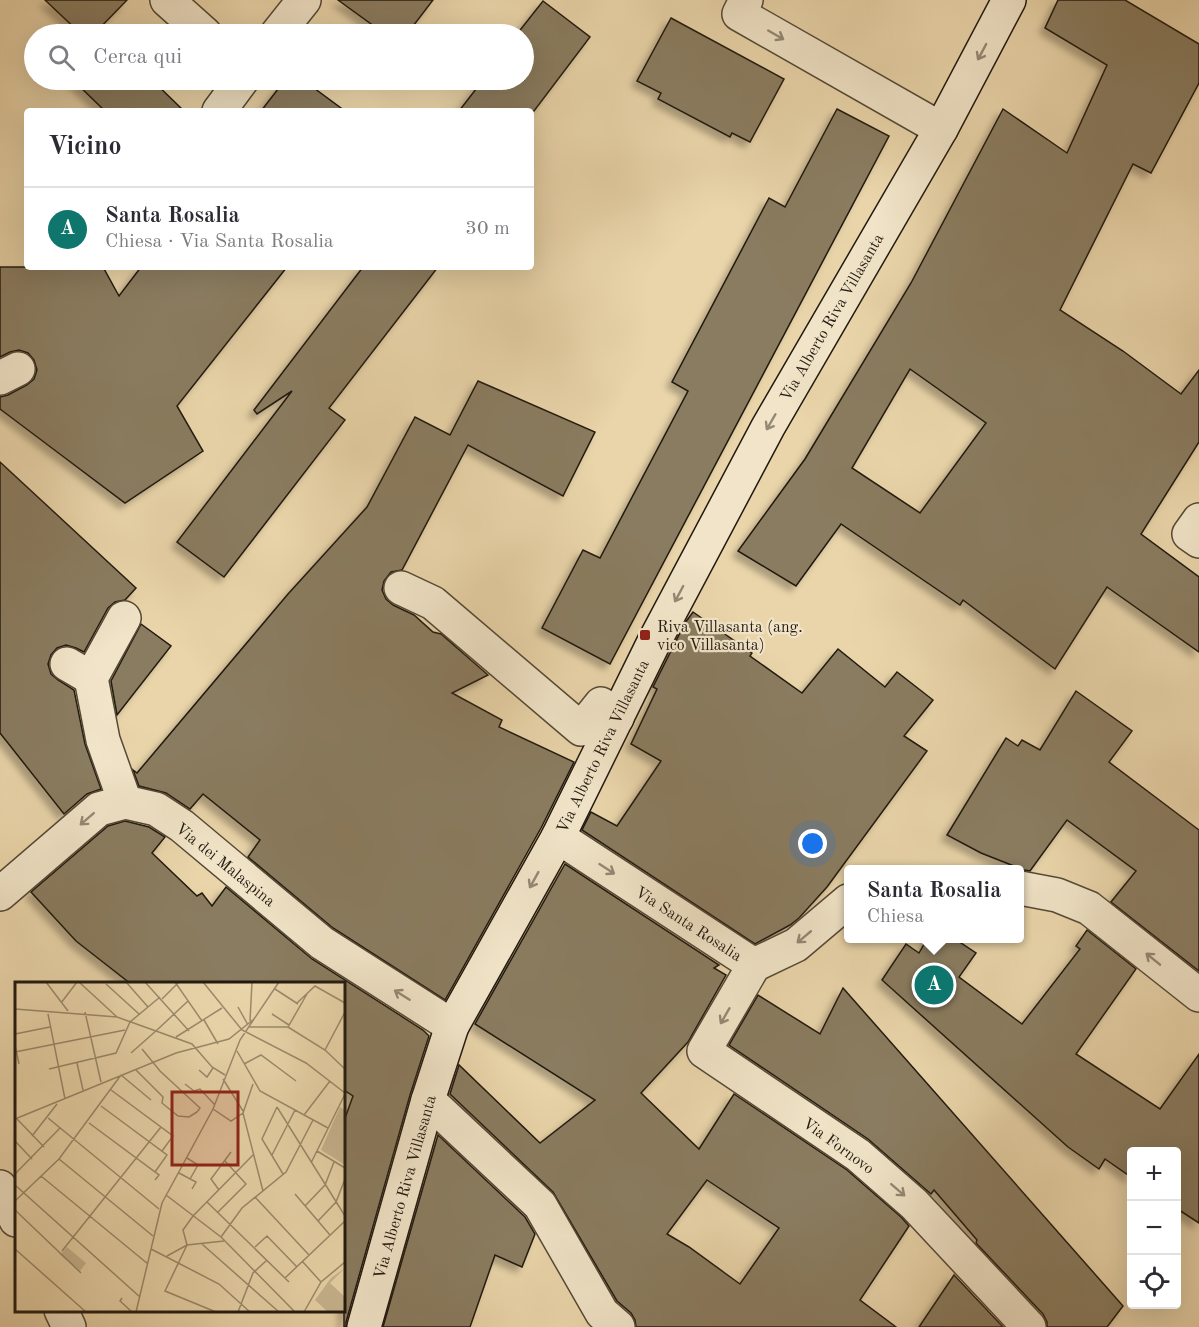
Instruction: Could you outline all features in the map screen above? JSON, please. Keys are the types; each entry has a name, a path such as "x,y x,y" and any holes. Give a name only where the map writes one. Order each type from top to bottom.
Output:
{"street":[{"path":"167,0 194,24"},
{"path":"285,24 304,0"},
{"path":"746,0 739,14 941,129"},
{"name":"Via Alberto Riva Villasanta","path":"364,1327 428,1100 452,1026 558,837 654,642 768,427 941,129 1009,0"},
{"path":"221,108 235,90"},
{"path":"1199,520 1189,534 1199,541"},
{"path":"401,588 433,603 582,729 601,704 617,718"},
{"path":"0,894 99,809 125,802 79,671 124,618"},
{"name":"Via dei Malaspina","path":"125,802 156,809 182,826 322,943 452,1026"},
{"name":"Via Santa Rosalia","path":"558,837 754,965 796,945 844,905"},
{"path":"1024,889 1057,895 1089,908 1199,995"},
{"name":"Via Fornovo","path":"754,965 704,1051 858,1155 914,1204 1029,1327"},
{"path":"428,1100 540,1205 602,1313 618,1327"},
{"path":"0,1187 15,1218"},
{"path":"62,1312 69,1327"}],"building":[{"path":"45,0 127,0 104,24 70,24"},
{"path":"338,0 433,0 415,24 371,24"},
{"path":"1058,0 1125,0 1199,44 1199,83 1151,173 1133,164 1060,310 1123,351 1181,394 1199,370 1199,442 1141,534 1199,577 1199,652 1107,587 1055,669 963,600 960,605 841,524 796,586 738,551 805,459 911,283 1003,109 1067,153 1107,65 1045,28","holes":["910,369 986,423 920,513 852,468"]},
{"path":"543,1 590,37 534,111 534,108 461,108 475,90 534,90 534,24 525,24"},
{"path":"671,18 784,79 750,142 732,133 730,137 658,99 661,93 637,81"},
{"path":"83,90 162,90 181,108 102,108"},
{"path":"277,90 317,90 341,108 263,108"},
{"path":"837,109 889,136 610,664 542,628 583,550 600,558 688,391 672,382 769,198 785,207"},
{"path":"0,267 24,267 24,270 105,270 119,296 139,270 285,270 177,406 203,451 125,503 0,409 0,397 27,385 34,379 37,370 34,360 28,353 19,350 0,357"},
{"path":"361,270 436,270 329,408 345,420 224,577 177,542 292,391 257,414 254,410"},
{"path":"478,381 595,432 563,496 468,445 402,570 391,572 384,581 382,590 386,599 414,615 433,632 441,634 488,675 452,693 502,720 499,727 574,762 541,828 445,1000 333,928 248,857 260,840 203,794 190,809 166,793 139,786 133,770 137,773 288,594 367,507 415,417 450,435"},
{"path":"0,462 136,588 125,600 115,602 108,608 84,652 66,645 57,648 48,664 51,674 74,690 85,744 101,789 87,794 64,814 0,733"},
{"path":"693,612 752,653 750,656 802,693 838,649 885,687 897,672 933,700 904,736 927,751 827,887 799,918 755,944 582,830 591,812 617,826 661,761 631,744 657,689 653,687 685,623"},
{"path":"141,624 171,646 117,715 111,681"},
{"path":"1076,691 1132,731 1109,762 1199,830 1199,971 1111,902 1136,871 1067,820 1030,871 1024,870 1024,865 1011,865 981,853 947,835 1006,738 1018,746 1022,740 1040,750"},
{"path":"125,821 149,827 165,837 152,853 197,896 202,893 212,906 226,887 312,959 429,1036 410,1095 346,1327 344,1327 345,1118 353,1096 345,1091 345,982 128,982 76,941 31,892 108,826"},
{"path":"565,864 719,965 714,968 726,975 688,1042 641,1093 699,1149 734,1094 847,1170 901,1217 909,1226 860,1300 896,1327 636,1327 631,1313 617,1301 553,1192 450,1094 459,1065 540,1143 595,1100 475,1024","holes":["707,1180 779,1228 740,1284 667,1234"]},
{"path":"1087,930 1136,969 1076,1054 1160,1109 1199,1054 1199,1223 1181,1211 1181,1147 1127,1147 1127,1174 1105,1159 1099,1169 1068,1147 882,980 906,944 919,953 925,943 961,943 976,953 959,977 1022,1024 1080,949 1076,946"},
{"path":"843,988 1123,1306 1107,1327 1047,1327 1043,1314 976,1243 977,1240 934,1190 931,1194 868,1139 729,1045 758,995 820,1034"},
{"path":"438,1135 525,1217 535,1234 522,1267 495,1255 470,1327 383,1327"},
{"path":"954,1275 1003,1327 919,1327"}],"place":[{"name":"Riva Villasanta (ang. vico Villasanta)","path":"645,635"},
{"name":"Santa Rosalia","path":"934,985"}]}
